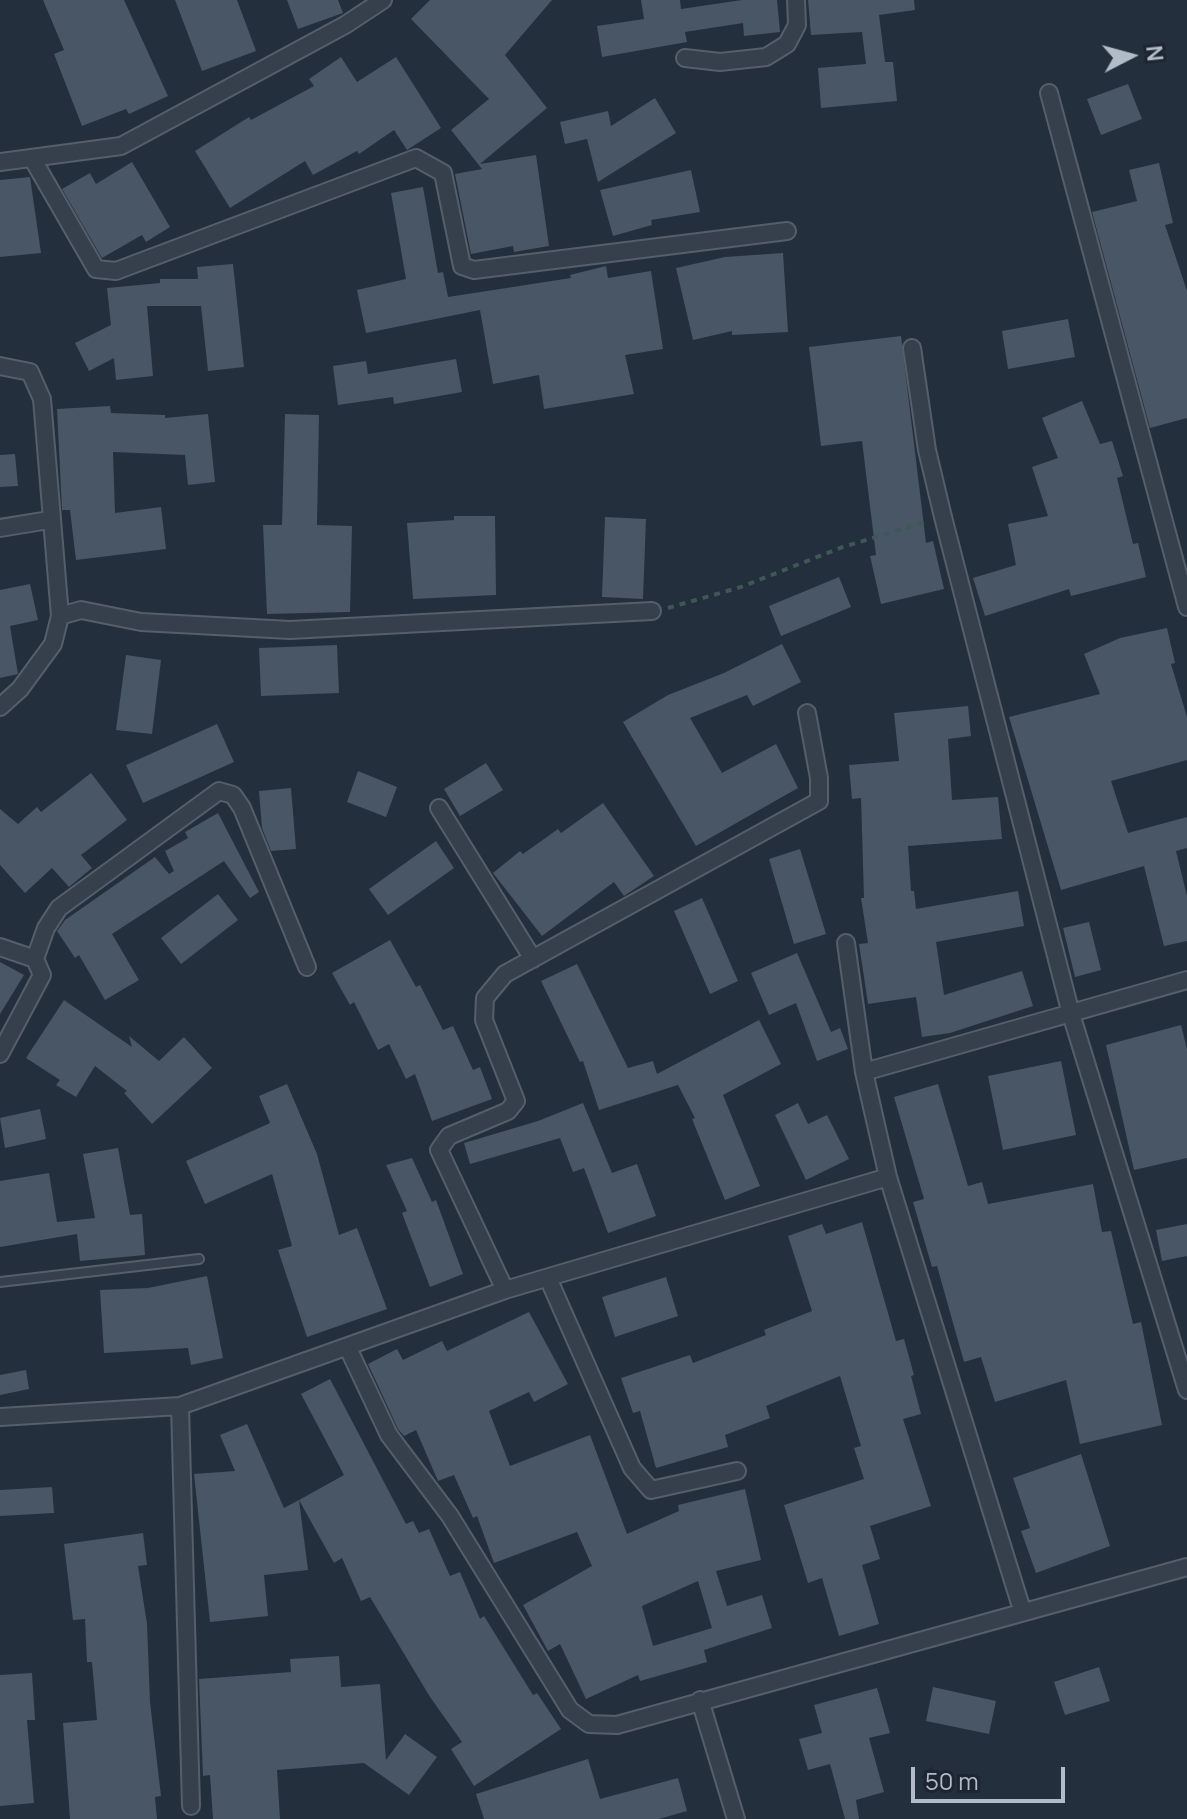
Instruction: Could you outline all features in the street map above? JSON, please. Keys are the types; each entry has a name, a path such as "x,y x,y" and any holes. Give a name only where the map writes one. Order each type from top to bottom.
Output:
{"street":[{"path":"0,162 121,146 345,25 383,0"},
{"path":"685,58 720,62 766,57 787,44 797,25 796,0"},
{"path":"1049,93 1187,607"},
{"path":"32,158 96,269 116,271 416,158 443,173 462,266 474,270 787,231"},
{"path":"912,348 927,450 1071,1014 1187,1390"},
{"path":"0,366 30,372 42,399 49,520 60,616 53,644 20,689 0,707"},
{"path":"0,528 49,520"},
{"path":"60,616 81,610 141,622 290,630 652,611"},
{"path":"505,1290 439,1150 449,1136 508,1111 516,1101 484,1020 485,998 505,974 819,801 819,778 807,713"},
{"path":"0,1054 42,975 35,959 46,928 59,908 219,791 233,795 242,808 307,967"},
{"path":"439,808 533,959"},
{"path":"846,943 864,1072 888,1177 1022,1610"},
{"path":"0,947 35,959"},
{"path":"864,1072 1187,980"},
{"path":"0,1417 180,1406 505,1290 888,1177"},
{"path":"548,1278 632,1468 651,1490 737,1471"},
{"path":"348,1348 389,1435 450,1516 570,1710 589,1724 617,1725 1022,1610 1187,1567"},
{"path":"180,1406 191,1806"},
{"path":"700,1700 736,1819"}],"lane":[{"path":"0,1282 199,1259"}],"path":[{"path":"652,611 741,587 840,548 943,517"}],"building":[{"path":"43,0 124,0 168,96 129,114 126,109 82,126 54,54 64,50"},
{"path":"175,0 237,0 256,51 202,71"},
{"path":"287,0 338,0 343,13 298,29"},
{"path":"430,0 552,0 505,55 547,108 480,164 536,155 549,246 514,252 513,246 471,254 455,174 482,169 451,130 489,99 411,19"},
{"path":"641,0 680,0 681,9 742,0 777,0 780,32 744,36 743,23 685,32 687,42 602,57 597,26 644,19"},
{"path":"808,0 914,0 915,10 879,15 885,62 893,62 897,101 821,108 818,68 866,64 862,32 811,35"},
{"path":"341,57 357,82 396,57 441,128 407,150 394,130 359,154 357,151 313,175 305,161 230,208 195,151 249,117 251,120 314,86 309,79"},
{"path":"1128,84 1142,119 1101,135 1087,99"},
{"path":"655,98 676,133 598,182 587,139 565,144 560,122 608,111 611,126"},
{"path":"132,162 170,227 146,242 142,235 102,258 62,189 90,173 96,184"},
{"path":"1159,163 1173,223 1165,225 1187,291 1187,418 1150,428 1092,212 1137,201 1129,170"},
{"path":"691,170 700,212 651,220 652,225 613,236 600,190"},
{"path":"30,177 41,253 0,257 0,180"},
{"path":"423,187 438,273 443,272 448,297 571,278 570,275 606,266 608,278 651,271 663,349 625,355 634,394 544,409 539,375 493,384 480,310 366,333 357,290 406,279 391,193"},
{"path":"783,253 788,332 732,335 732,331 693,340 676,268 725,257"},
{"path":"233,264 244,367 208,371 201,306 147,306 153,376 116,380 114,358 89,371 75,343 111,325 107,288 160,283 160,279 198,279 197,267"},
{"path":"1068,319 1075,357 1008,369 1002,331"},
{"path":"901,336 926,543 933,541 944,589 881,604 870,556 876,555 862,441 821,446 809,347"},
{"path":"456,359 462,392 394,404 393,397 338,405 333,366 366,361 368,374"},
{"path":"1082,401 1100,444 1112,441 1123,476 1117,478 1133,544 1138,543 1146,577 1071,596 1069,589 985,616 973,578 1016,565 1008,524 1048,516 1032,467 1058,458 1042,418"},
{"path":"110,406 111,413 165,415 165,418 208,414 215,482 188,485 185,455 113,452 115,513 161,507 166,549 76,560 70,510 62,510 57,409"},
{"path":"285,414 319,415 317,525 352,526 350,612 267,614 263,525 282,525"},
{"path":"15,454 18,486 0,487 0,455"},
{"path":"454,516 495,516 496,595 413,599 407,523 454,520"},
{"path":"605,517 646,519 643,599 602,597"},
{"path":"839,577 851,607 781,636 769,606"},
{"path":"30,584 38,620 10,626 18,674 0,678 0,590"},
{"path":"1167,628 1175,663 1171,664 1187,717 1187,760 1111,781 1128,833 1187,817 1187,848 1176,851 1187,896 1187,941 1164,946 1144,866 1061,890 1009,717 1100,694 1084,654 1120,638"},
{"path":"782,644 801,682 753,706 747,695 690,718 722,773 776,744 798,788 696,846 623,722 668,695 724,673"},
{"path":"337,645 339,693 261,696 259,648"},
{"path":"126,655 161,660 152,734 116,730"},
{"path":"968,706 971,736 948,739 952,800 998,797 1002,839 908,846 911,891 914,891 916,909 1018,891 1024,926 936,942 944,995 1022,971 1033,1006 950,1033 922,1037 916,997 868,1004 859,944 868,943 861,898 864,898 861,798 852,799 849,765 899,761 894,713"},
{"path":"217,724 234,762 143,803 126,765"},
{"path":"486,763 503,790 460,816 444,789"},
{"path":"358,771 397,787 386,817 347,802"},
{"path":"91,773 127,820 81,855 92,868 69,887 52,868 25,893 0,865 0,809 18,824 37,807 41,812"},
{"path":"291,788 296,849 271,851 262,828 259,791"},
{"path":"603,803 654,876 624,896 614,882 542,936 493,873 520,851 523,854 558,829 561,833"},
{"path":"218,813 259,892 250,898 224,861 112,934 139,980 105,1000 79,955 75,958 57,931 65,920 155,857 169,874 174,871 165,851 188,838 185,832"},
{"path":"436,841 454,868 388,915 369,889"},
{"path":"800,849 826,934 794,944 769,859"},
{"path":"218,894 238,920 181,964 161,938"},
{"path":"702,898 738,981 710,994 674,911"},
{"path":"1089,922 1101,970 1075,977 1063,928"},
{"path":"390,940 416,987 420,985 443,1030 453,1026 473,1070 480,1067 492,1099 432,1121 415,1074 406,1079 389,1044 378,1050 354,1002 350,1005 332,973"},
{"path":"797,953 831,1032 840,1028 848,1049 817,1061 796,1003 769,1015 751,973"},
{"path":"0,962 24,975 0,1014"},
{"path":"577,964 628,1068 653,1061 657,1074 759,1020 781,1064 723,1095 760,1186 725,1200 692,1119 695,1118 678,1085 599,1110 583,1061 580,1062 541,981"},
{"path":"64,1000 132,1047 129,1036 159,1061 184,1037 212,1068 152,1124 124,1093 127,1091 95,1066 76,1097 56,1085 60,1080 26,1058"},
{"path":"1181,1025 1187,1049 1187,1158 1134,1170 1106,1045"},
{"path":"1061,1061 1076,1135 1003,1150 988,1076"},
{"path":"287,1084 317,1154 339,1235 357,1228 387,1309 307,1337 278,1250 292,1246 272,1174 205,1204 186,1161 270,1123 259,1096"},
{"path":"938,1084 968,1186 982,1182 988,1204 1093,1184 1102,1232 1111,1231 1133,1324 1141,1322 1162,1425 1080,1444 1066,1380 995,1402 981,1357 964,1362 937,1266 932,1267 913,1202 924,1199 894,1097"},
{"path":"583,1103 612,1173 637,1164 656,1216 608,1233 584,1168 573,1172 560,1138 470,1164 464,1143 538,1121"},
{"path":"798,1103 808,1124 827,1115 849,1159 806,1180 775,1115"},
{"path":"40,1109 46,1139 5,1148 0,1118"},
{"path":"118,1148 130,1215 142,1214 145,1255 80,1261 77,1234 0,1247 0,1181 49,1173 57,1222 95,1218 83,1154"},
{"path":"412,1158 432,1202 436,1200 463,1274 430,1287 402,1213 407,1211 386,1165"},
{"path":"862,1222 896,1341 904,1339 914,1375 911,1376 921,1414 903,1419 931,1506 870,1526 880,1559 862,1565 879,1624 839,1636 822,1578 808,1583 784,1505 864,1479 854,1448 861,1446 840,1376 766,1406 770,1418 725,1435 728,1447 656,1468 640,1411 633,1413 621,1378 690,1355 693,1363 766,1335 764,1330 812,1311 788,1236 822,1224 826,1234"},
{"path":"1187,1224 1187,1256 1162,1261 1156,1230"},
{"path":"207,1276 223,1358 191,1365 188,1348 104,1353 100,1290 148,1288"},
{"path":"666,1277 678,1316 615,1337 602,1297"},
{"path":"529,1312 568,1384 534,1402 529,1392 489,1411 510,1466 590,1435 627,1534 679,1511 678,1505 745,1489 761,1560 716,1571 727,1606 762,1595 772,1628 704,1650 707,1662 640,1681 638,1675 586,1699 560,1644 548,1651 523,1605 592,1566 577,1532 494,1563 477,1516 473,1518 454,1475 438,1481 416,1430 404,1436 398,1429 368,1364 397,1349 403,1360 442,1341 447,1351","holes":["698,1581 712,1628 653,1646 642,1606"]},
{"path":"26,1370 29,1389 0,1395 0,1375"},
{"path":"330,1379 406,1524 413,1521 419,1533 429,1529 450,1576 460,1572 480,1619 484,1616 533,1695 537,1693 561,1729 474,1786 451,1749 462,1742 430,1697 370,1597 361,1601 342,1558 334,1563 299,1500 344,1475 301,1394"},
{"path":"247,1424 284,1508 299,1500 308,1570 264,1575 268,1616 210,1622 194,1474 235,1471 220,1435"},
{"path":"1081,1454 1110,1546 1036,1573 1021,1531 1030,1528 1013,1478"},
{"path":"52,1487 54,1513 0,1516 0,1490"},
{"path":"143,1533 147,1565 138,1566 147,1624 150,1702 161,1796 155,1797 157,1819 70,1819 63,1723 97,1720 92,1662 87,1662 85,1619 73,1620 64,1544"},
{"path":"339,1656 341,1687 380,1684 386,1760 405,1734 437,1757 409,1795 364,1763 277,1770 280,1819 213,1819 210,1775 203,1776 199,1679 291,1672 290,1659"},
{"path":"1099,1667 1110,1701 1065,1715 1054,1682"},
{"path":"32,1673 35,1720 27,1720 34,1803 0,1806 0,1675"},
{"path":"933,1687 996,1701 989,1734 926,1721"},
{"path":"877,1688 890,1733 869,1738 884,1792 856,1800 859,1819 845,1819 830,1764 808,1770 799,1739 822,1733 814,1705"},
{"path":"588,1759 600,1799 678,1778 687,1811 659,1819 484,1819 476,1794"}]}
